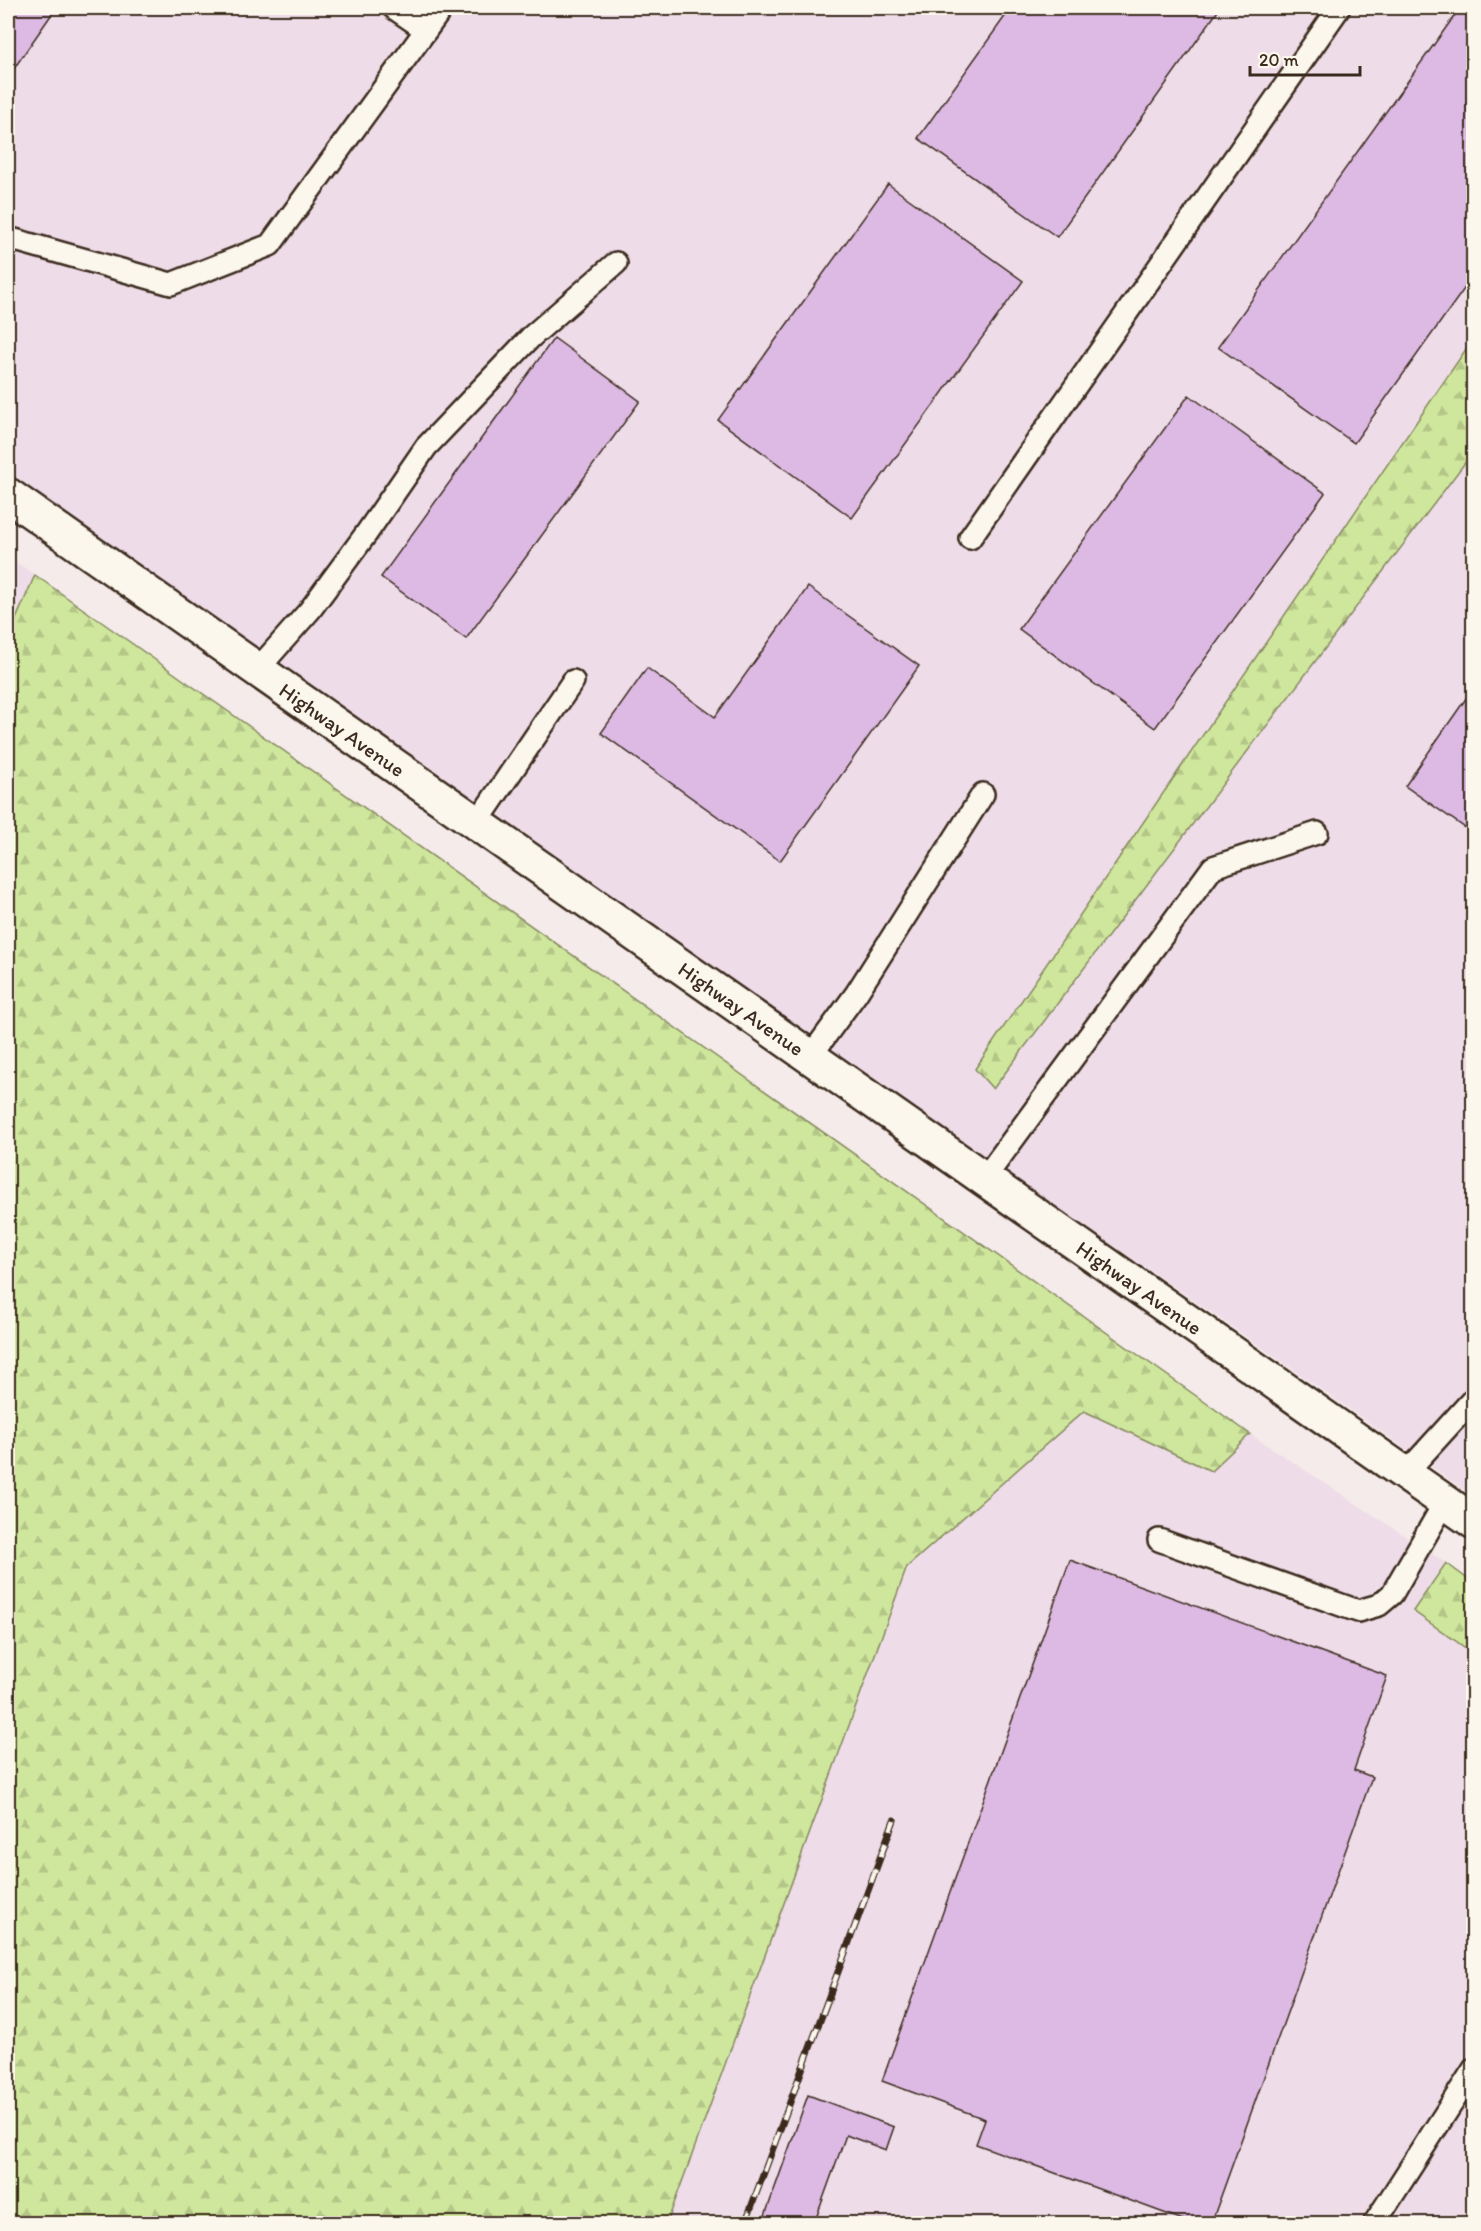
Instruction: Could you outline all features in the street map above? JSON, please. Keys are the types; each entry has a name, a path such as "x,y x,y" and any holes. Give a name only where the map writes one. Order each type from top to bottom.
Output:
{"street":[{"name":"Highway Avenue","path":"8,495 1473,1522"}],"lane":[{"path":"394,8 426,30"},
{"path":"8,238 171,284 270,245 442,8"},
{"path":"970,538 1338,8"},
{"path":"256,670 310,609 366,534 426,447 531,337 616,263"},
{"path":"476,824 573,681"},
{"path":"810,1057 856,994 983,794"},
{"path":"984,1179 1213,867 1317,833"},
{"path":"1405,1474 1473,1398"},
{"path":"1160,1540 1358,1611 1379,1605 1392,1594 1445,1502"},
{"path":"1374,2223 1473,2069"}],"shaded area":[{"path":"8,8 1473,8 1473,339 1181,769 994,1088 1473,452 1473,1496 1221,1319 959,1140 8,472"},
{"path":"8,557 35,575 8,638"},
{"path":"1084,1411 1211,1471 1250,1434 1446,1563 1413,1611 1473,1653 1473,2223 667,2224 907,1567"}],"green space":[{"path":"1473,339 1473,452 993,1089 975,1069"},
{"path":"35,575 1250,1434 1211,1471 1084,1411 907,1567 667,2223 8,2223 8,638"},
{"path":"1446,1563 1473,1583 1473,1653 1413,1611"}],"building":[{"path":"8,8 56,8 8,77"},
{"path":"1011,8 1220,8 1057,237 918,138"},
{"path":"1460,8 1474,8 1474,275 1354,443 1218,347"},
{"path":"888,184 1023,281 852,518 718,420"},
{"path":"554,338 640,401 466,639 381,577"},
{"path":"1189,395 1325,493 1155,728 1019,629"},
{"path":"808,587 919,666 780,861 601,733 647,668 715,717"},
{"path":"1474,687 1474,834 1405,786"},
{"path":"1070,1560 1387,1676 1354,1770 1372,1777 1211,2224 1194,2224 976,2144 985,2119 882,2081"},
{"path":"808,2095 894,2127 886,2150 846,2135 814,2224 762,2224"}],"railway":[{"path":"745,2224 894,1820"}]}
